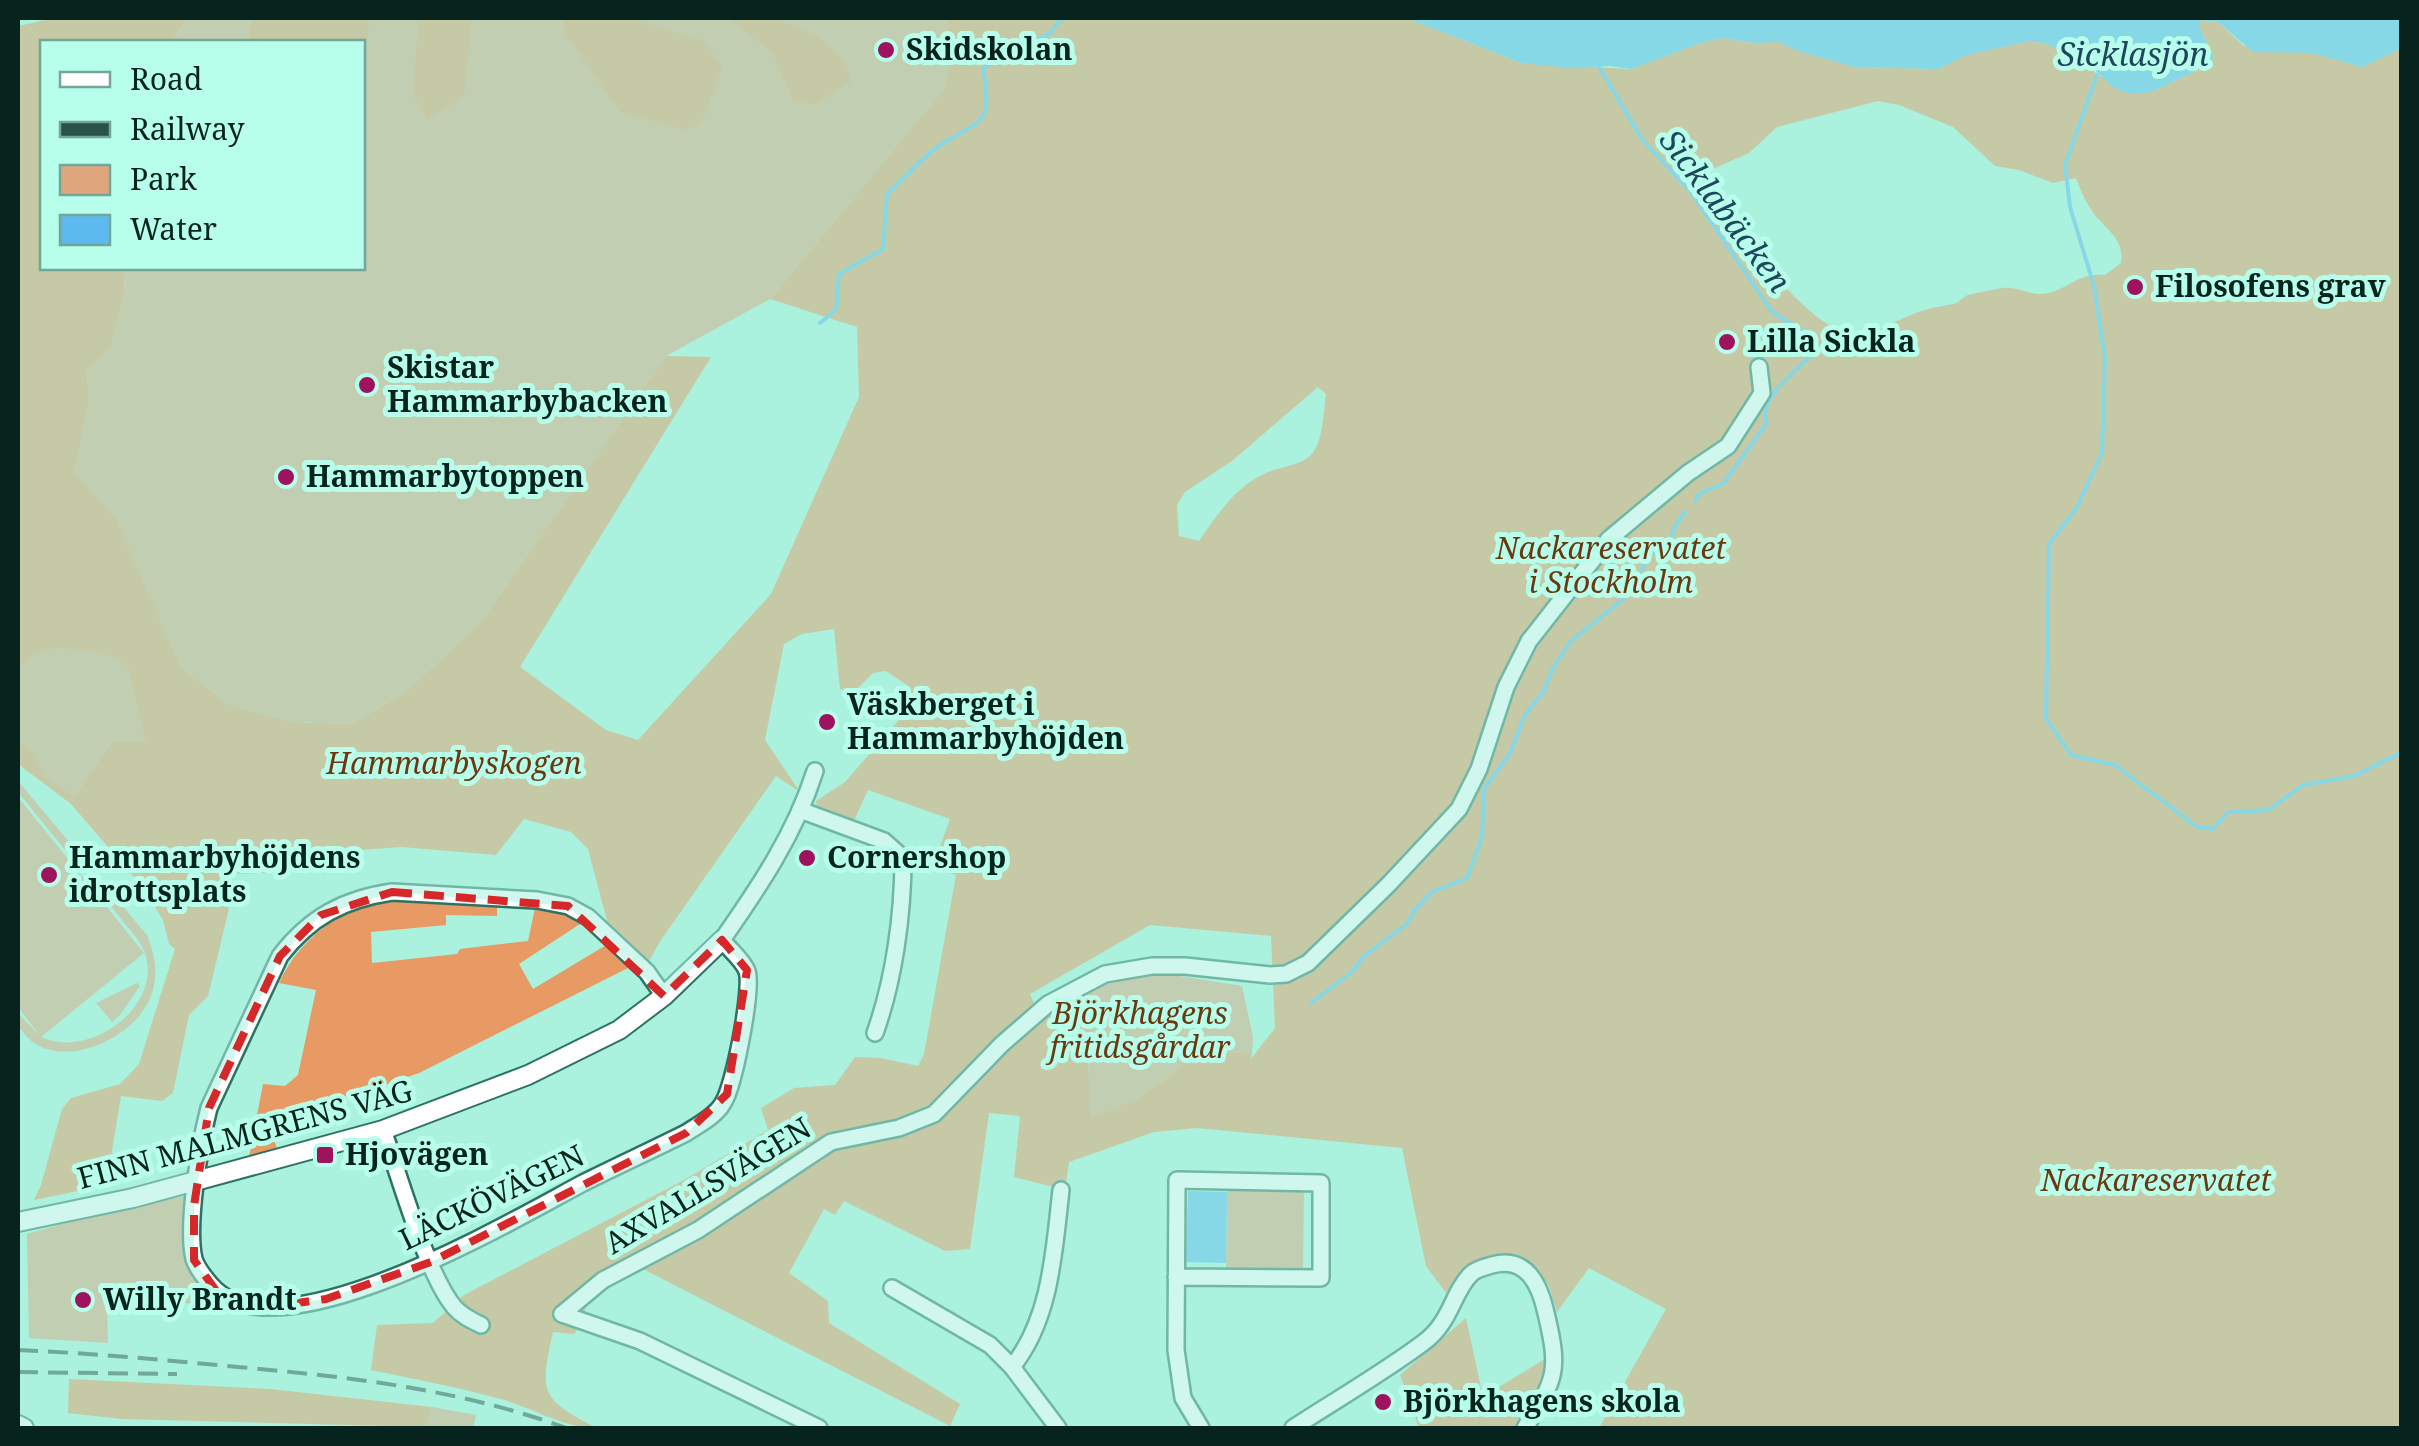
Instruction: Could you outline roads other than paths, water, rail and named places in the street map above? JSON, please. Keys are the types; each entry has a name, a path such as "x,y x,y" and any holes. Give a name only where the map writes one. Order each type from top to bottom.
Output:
{"street":[{"name":"AXVALLSVÄGEN","path":"819,1428 640,1342 562,1314 603,1280 698,1230 831,1142 899,1128 934,1114 1002,1044 1048,1004 1106,974 1186,966 1270,975 1286,974 1308,962 1458,809 1479,769 1506,686 1528,641 1609,539 1688,473 1728,446 1762,392 1759,367"},
{"name":"FINN MALMGRENS VÄG","path":"18,1222 198,1182 383,1130 528,1075 619,1030 664,996 722,940 764,879 800,810 815,771"},
{"path":"800,810 884,842 902,858 893,955 875,1034"},
{"name":"LÄCKÖVÄGEN","path":"664,996 647,972 606,933 568,906 536,900 392,892 342,904 312,922 280,956 210,1108 194,1206 194,1260 217,1292 246,1305 278,1308 324,1300 373,1286 431,1262 686,1133 722,1106 734,1075 748,989 747,970 722,940"},
{"path":"383,1130 431,1262 451,1304 462,1316 481,1324"},
{"path":"1176,1277 1321,1278 1321,1183 1176,1180 1176,1277 1178,1366 1184,1398 1201,1428"},
{"path":"1012,1367 1034,1335 1043,1310 1060,1190"},
{"path":"1293,1428 1427,1341 1444,1322 1471,1274 1499,1263 1516,1264 1531,1274 1541,1290 1554,1348 1556,1366 1550,1387 1525,1428"},
{"path":"892,1288 990,1345 1012,1367 1058,1428"}],"water":[{"name":"Sicklasjön","path":"1407,18 2401,18 2402,48 2362,67 2312,53 2253,52 2218,22 2199,20 2214,57 2206,66 2151,92 2130,94 2114,88 2084,60 2044,43 2029,41 1967,55 1938,69 1854,67 1779,42 1722,38 1631,69 1568,68 1521,63"},
{"path":"1188,1191 1227,1192 1226,1263 1186,1262"}],"waterway":[{"path":"820,323 836,310 839,274 883,249 887,194 932,151 981,119 986,101 983,68 1050,33 1062,18"},
{"name":"Sicklabäcken","path":"1599,67 1642,139 1691,192 1772,312 1809,335 1819,347 1776,390 1766,406 1766,424 1723,484 1700,493 1695,501"},
{"path":"2097,75 2065,165 2070,207 2094,286 2105,359 2102,453 2076,509 2049,544 2046,718 2071,755 2115,765 2197,827 2213,829 2228,812 2269,810 2303,785 2354,776 2402,752"},
{"name":"Sicklabäcken","path":"1311,1003 1407,924 1432,892 1467,878 1482,837 1484,789 1510,753 1526,713 1543,693 1554,666 1571,641 1627,596 1650,555 1668,546 1685,512"}],"railway":[{"path":"18,1350 363,1380 485,1403 566,1428"},
{"path":"18,1372 177,1374"}],"place":[{"name":"Skidskolan","path":"886,50"},
{"name":"Filosofens grav","path":"2135,287"},
{"name":"Lilla Sickla","path":"1727,342"},
{"name":"Skistar Hammarbybacken","path":"367,385"},
{"name":"Hammarbytoppen","path":"286,477"},
{"name":"Väskberget i Hammarbyhöjden","path":"827,722"},
{"name":"Cornershop","path":"807,858"},
{"name":"Hammarbyhöjdens idrottsplats","path":"49,875"},
{"name":"Hjovägen","path":"325,1155"},
{"name":"Willy Brandt","path":"83,1300"},
{"name":"Björkhagens skola","path":"1383,1402"}],"park label":[{"name":"Nackareservatet i Stockholm","path":"1611,566"},
{"name":"Hammarbyskogen","path":"454,764"},
{"name":"Björkhagens fritidsgårdar","path":"1140,1031"},
{"name":"Nackareservatet","path":"2156,1181"}]}
